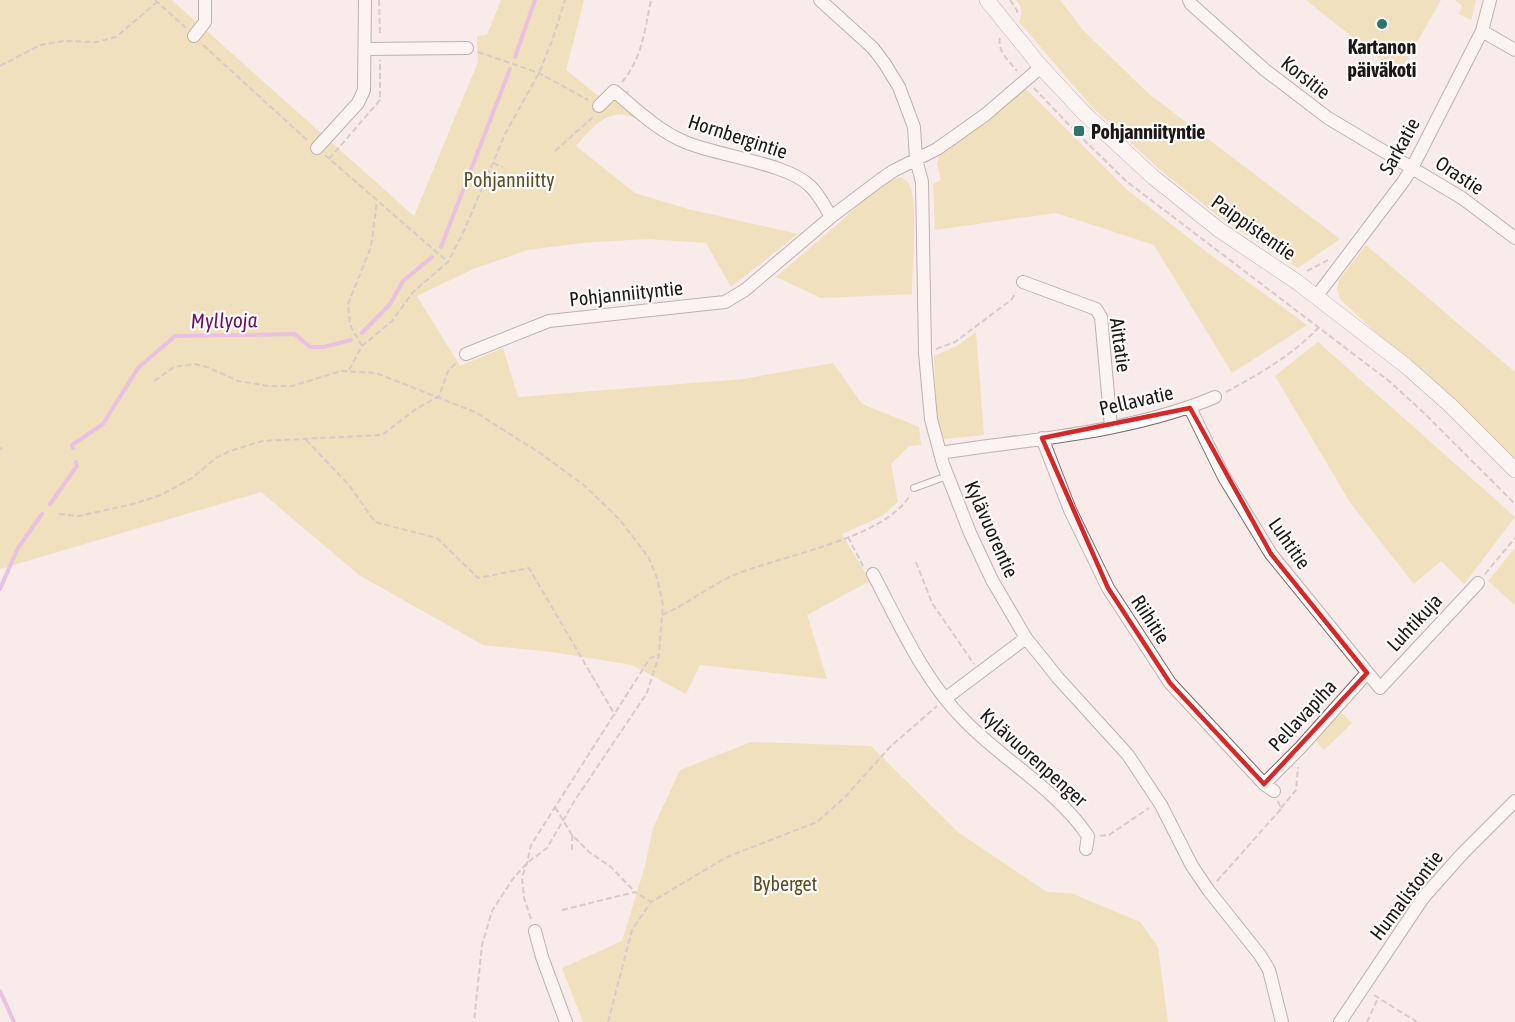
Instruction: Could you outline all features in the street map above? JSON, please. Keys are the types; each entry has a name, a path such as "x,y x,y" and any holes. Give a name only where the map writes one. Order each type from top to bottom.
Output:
{"street":[{"path":"194,36 205,22 205,0"},
{"path":"317,148 357,103 364,90 365,0"},
{"name":"Kylävuorentie","path":"820,0 873,48 885,64 899,87 914,127 916,159 922,182 925,353 931,419 939,453 970,533 992,580 1026,638 1058,678 1128,755 1161,805 1192,866 1260,955 1269,970 1282,1022"},
{"name":"Paippistentie","path":"987,0 1041,67 1085,114 1154,177 1218,229 1316,297 1406,366 1450,405 1515,470"},
{"name":"Korsitie","path":"1189,0 1265,70 1328,118 1412,168"},
{"name":"Sarkatie","path":"1316,297 1412,168 1482,31 1490,0"},
{"path":"1482,31 1515,50"},
{"path":"365,49 467,48"},
{"name":"Pohjanniityntie","path":"466,354 549,321 725,302 745,290 831,216 893,171 936,150 985,115 1041,67"},
{"path":"599,106 614,91"},
{"name":"Hornbergintie","path":"614,91 652,122 683,141 711,152 770,167 795,177 810,186 831,216"},
{"name":"Orastie","path":"1412,168 1462,198 1515,238"},
{"name":"Aittatie","path":"1023,282 1096,309 1101,317 1111,427"},
{"name":"Pellavatie","path":"939,453 1111,427 1190,408 1215,397"},
{"name":"Luhtitie","path":"1190,408 1224,477 1271,555 1380,688"},
{"name":"Riihitie","path":"1042,438 1070,510 1108,588 1170,683 1269,787"},
{"name":"Kylävuorenpenger","path":"873,573 921,665 946,698 965,721 1065,807 1087,842"},
{"name":"Luhtikuja","path":"1380,688 1478,583"},
{"path":"946,698 1026,638"},
{"name":"Pellavapiha","path":"1269,787 1301,747 1367,673"},
{"name":"Humalistontie","path":"1340,1022 1423,898 1462,854 1515,801"},
{"path":"535,931 566,1022"}],"lane":[{"path":"914,488 948,476"}],"path":[{"path":"349,370 362,346 392,321 413,292 448,262 464,231 505,134 539,73 565,0"},
{"path":"614,91 636,62 651,0"},
{"path":"0,66 40,45 63,41 97,42 116,37 156,1 317,148 448,262"},
{"path":"467,48 539,73 599,106 601,110 555,151"},
{"path":"493,163 503,167"},
{"path":"362,346 350,325 348,304 370,248 377,201"},
{"path":"925,353 955,342 1011,300 1023,282"},
{"path":"1215,397 1260,374 1298,347 1319,327"},
{"path":"58,514 79,516 133,504 176,489 216,458 262,441 382,435 416,409 439,396 447,371 466,354"},
{"path":"154,381 174,368 195,364 238,381 269,386 292,386 341,371 376,372 475,412 540,453 585,486 620,520 650,558 663,605 659,655 652,681 647,693 547,848 527,863 497,901 482,945 474,1022"},
{"path":"306,440 349,485 375,522 438,538 478,578 529,568 615,715"},
{"path":"662,615 685,605 712,586 733,576 795,557 848,537 883,520 904,506"},
{"path":"848,537 864,568 873,573"},
{"path":"1478,583 1515,538"},
{"path":"916,562 932,603 979,672"},
{"path":"535,931 524,898 522,877 531,844 650,658 659,655"},
{"path":"608,1022 632,930 651,902 727,857 817,822 845,797 891,746 946,698"},
{"path":"1209,891 1296,790 1301,747"},
{"path":"1269,787 1281,808"},
{"path":"555,807 562,822 589,852 611,867 635,892 651,902"},
{"path":"1087,842 1109,835 1151,809"},
{"path":"572,835 572,850"},
{"path":"562,910 635,892"},
{"path":"1364,988 1417,1022"},
{"path":"1367,1022 1378,998"}],"highlighted area":[{"path":"1190,408 1271,554 1367,673 1264,784 1170,683 1108,588 1042,438"}],"green space":[{"name":"Pohjanniitty","path":"0,0 172,0 414,216 478,62 477,36 487,35 501,0 584,0 566,70 601,98 629,90 629,97 638,104 638,120 628,116 611,116 596,125 576,146 635,193 688,209 798,234 731,287 706,243 646,239 582,243 528,250 473,269 417,296 460,366 503,348 518,397 743,379 833,363 862,404 919,427 921,445 909,446 891,464 898,502 882,516 842,534 870,581 807,615 827,679 700,665 686,694 632,665 552,652 483,645 359,575 261,492 0,569"},
{"path":"1016,0 1060,0 1083,30 1149,94 1340,239 1298,268 1223,220 1159,169 1092,107 1019,22 1021,10"},
{"name":"Kartanon päiväkoti","path":"1306,0 1441,0 1400,72 1381,60"},
{"path":"1455,0 1476,0 1471,20 1459,14 1462,6"},
{"path":"1026,89 1126,189 1208,253 1307,325 1232,373 1154,245 1056,213 935,230 933,184 941,180 937,164 940,153 955,145"},
{"path":"900,177 910,186 914,208 912,294 821,298 776,277 882,183"},
{"path":"1366,245 1515,372 1515,462 1341,300 1337,289 1339,280"},
{"path":"976,332 984,435 944,439 937,419 934,356 957,346"},
{"path":"1318,342 1515,517 1464,584 1441,561 1414,584 1351,504 1275,376"},
{"path":"1515,548 1515,605 1488,581"},
{"path":"1342,713 1352,723 1324,750 1314,739"},
{"name":"Byberget","path":"751,742 871,746 959,833 1047,892 1071,893 1140,922 1158,947 1168,1022 583,1022 562,968 622,941 645,866 653,828 680,770"}],"waterway":[{"name":"Myllyoja","path":"515,57 535,0"},
{"name":"Myllyoja","path":"441,247 510,69"},
{"name":"Myllyoja","path":"362,333 390,304 403,281 432,257"},
{"name":"Myllyoja","path":"73,448 72,445 103,424 138,368 175,336 295,334 310,347 324,347 351,340"},
{"name":"Myllyoja","path":"50,504 77,466 76,462"},
{"name":"Myllyoja","path":"0,589 18,548 42,514"},
{"name":"Myllyoja","path":"0,991 14,1022"}],"place":[{"name":"Kartanon päiväkoti","path":"1382,24"},
{"name":"Pohjanniityntie","path":"1079,131"}]}
